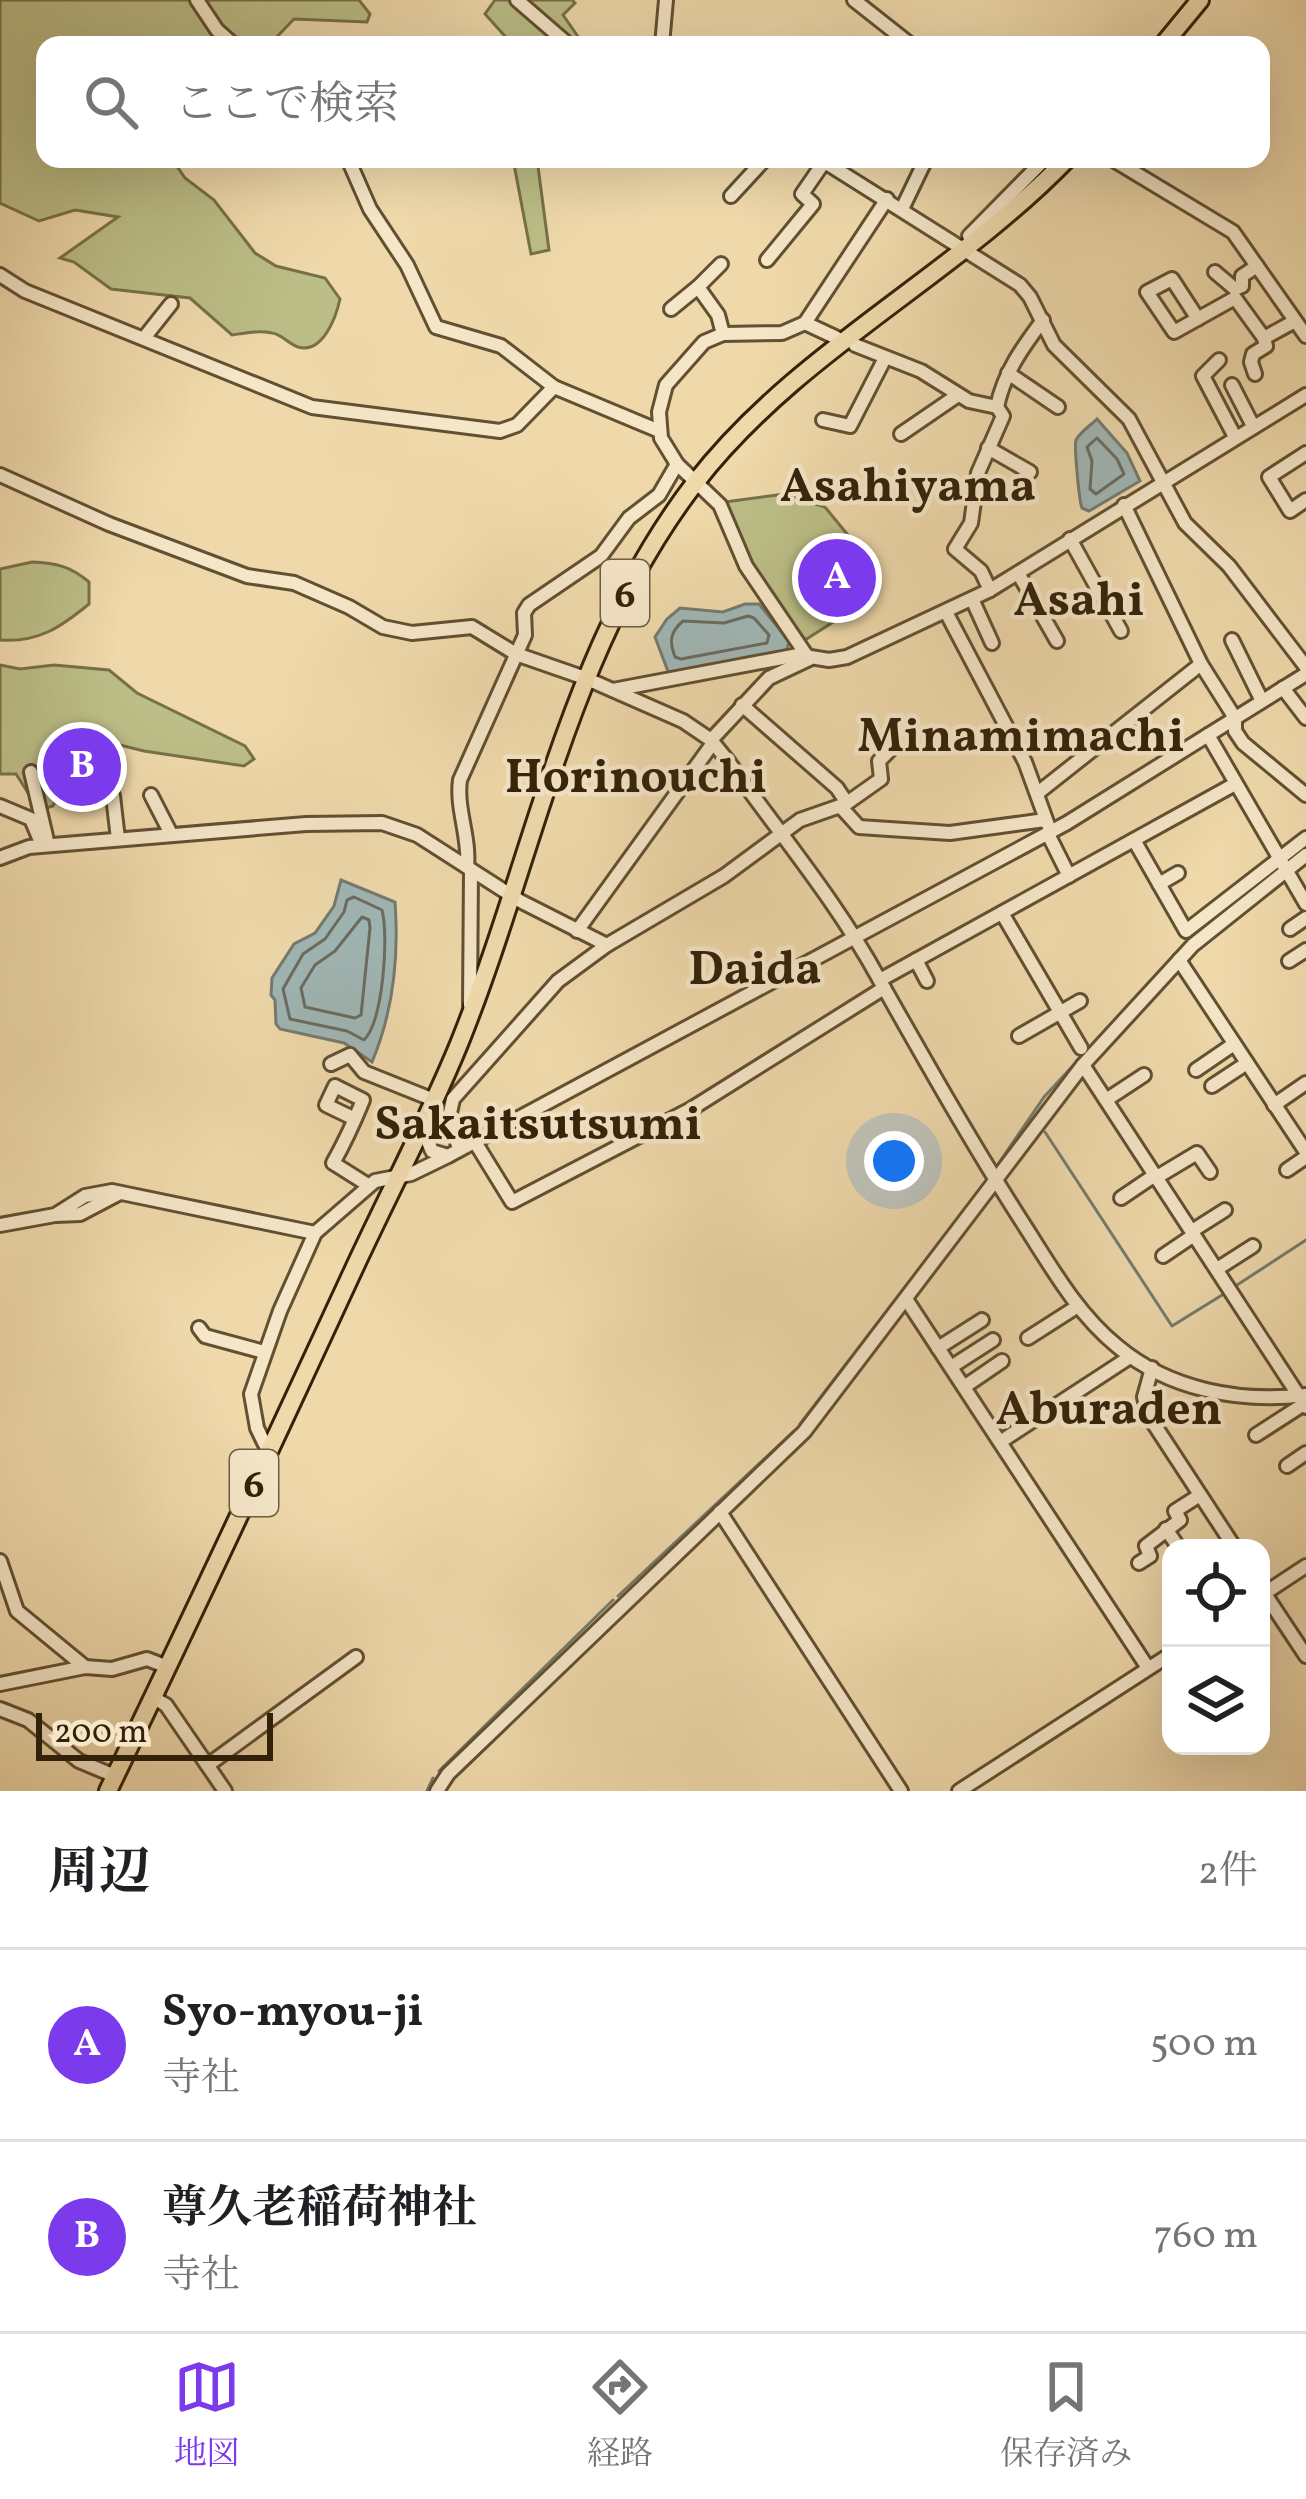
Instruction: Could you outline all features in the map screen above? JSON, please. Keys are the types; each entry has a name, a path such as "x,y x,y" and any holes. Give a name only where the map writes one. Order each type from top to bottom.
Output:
{"highway":[{"path":"1170,36 1200,0"},
{"name":"6","path":"111,1784 434,1100 470,1012 585,678 652,543 736,436 1056,168"}],"street":[{"path":"196,0 224,36"},
{"path":"517,0 559,36"},
{"path":"663,36 666,0"},
{"path":"854,0 899,36"},
{"path":"352,168 436,327 501,346 554,387 657,430 676,464 720,505 746,566 808,659"},
{"path":"731,196 757,168"},
{"path":"767,260 813,204 802,194 817,168"},
{"path":"269,1454 257,1428 251,1394 264,1352 315,1232 368,1185 475,1142 855,937 1208,735 1306,670 1229,566 1185,523 1129,419 1054,344 1020,286 835,168"},
{"path":"902,209 922,168"},
{"path":"963,248 1037,168"},
{"path":"1128,168 1233,232 1306,336"},
{"path":"657,430 667,385 704,342 723,334 782,333 805,322 887,200"},
{"path":"671,309 721,264"},
{"path":"1215,272 1235,289 1242,286 1242,276 1257,266"},
{"path":"0,275 25,291 312,407 500,431 517,425 554,387"},
{"path":"1198,319 1172,278 1147,292 1174,332 1198,319 1235,298 1264,338 1266,346 1253,354 1255,374"},
{"path":"698,287 718,315 723,334"},
{"path":"144,338 171,304"},
{"path":"997,407 1008,373 1043,320"},
{"path":"1264,338 1295,321"},
{"path":"805,322 837,338"},
{"path":"855,345 921,371 983,407 997,407"},
{"path":"823,420 850,426 885,358"},
{"path":"1220,360 1203,376 1235,437"},
{"path":"1008,373 1058,407"},
{"path":"1232,385 1253,426"},
{"path":"901,434 958,395"},
{"path":"577,931 712,742 769,678 808,659 847,656 990,590 1306,395"},
{"path":"990,590 981,571 955,549 971,523 978,473 1003,416 997,407"},
{"path":"988,448 1030,472"},
{"path":"1306,453 1269,477 1291,511 1306,500"},
{"path":"470,1012 469,868 467,832 457,796 460,780 525,635 524,613 529,605 601,556 629,518 659,495 676,464"},
{"path":"0,475 109,524 247,576 294,583 383,627 412,634 472,627 516,654 683,721 712,742 855,937 996,1182 1074,1300 1130,1357 1184,1384 1228,1396 1304,1400"},
{"path":"1124,506 1156,563 1201,664 1234,718 1235,730 1248,750 1306,795"},
{"path":"1070,539 1121,631"},
{"path":"1018,572 1057,640"},
{"path":"972,599 992,643"},
{"path":"946,611 1039,792 1048,828 1069,876"},
{"path":"1232,640 1262,701"},
{"path":"612,690 798,655 808,659"},
{"path":"1039,792 1201,664"},
{"path":"1283,688 1306,718"},
{"path":"742,705 822,773 859,827 950,833 1048,828"},
{"path":"1208,735 1306,904"},
{"path":"453,1153 453,1099 558,981 607,945 724,875 800,820 843,804 881,778 879,760 893,747"},
{"path":"31,772 44,845"},
{"path":"475,1142 512,1202 691,1109 916,960 1235,784"},
{"path":"152,795 171,834"},
{"path":"113,796 118,839"},
{"path":"0,806 31,818 44,845"},
{"path":"0,858 17,849 44,845 364,820 417,835 510,895 607,945"},
{"path":"436,1791 617,1599 720,1512 804,1432 1054,1099 1179,960 1306,838"},
{"path":"1134,840 1186,931 1306,855"},
{"path":"1159,884 1178,873"},
{"path":"1002,913 1081,1048"},
{"path":"1290,929 1306,918"},
{"path":"1289,961 1306,950"},
{"path":"916,960 927,981"},
{"path":"1179,960 1304,1147 1287,1170"},
{"path":"1019,1036 1080,1001"},
{"path":"1196,1070 1234,1044"},
{"path":"331,1064 350,1055 364,1072 434,1100"},
{"path":"1212,1086 1247,1063"},
{"path":"1083,1065 1304,1400"},
{"path":"1106,1100 1144,1076"},
{"path":"1274,1105 1306,1083"},
{"path":"355,1119 333,1163 368,1185"},
{"path":"422,1127 432,1150 453,1153"},
{"path":"1121,1198 1197,1153 1210,1172"},
{"path":"0,1225 55,1215 101,1191 315,1232"},
{"path":"1162,1256 1225,1210"},
{"path":"1165,1224 1180,1214"},
{"path":"1216,1269 1253,1246"},
{"path":"907,1299 1148,1669"},
{"path":"1028,1338 1074,1300"},
{"path":"938,1348 982,1320"},
{"path":"199,1328 205,1336 264,1352"},
{"path":"951,1367 993,1340"},
{"path":"1000,1442 1130,1357"},
{"path":"964,1387 1002,1361"},
{"path":"1152,1368 1144,1397 1148,1415 1229,1539"},
{"path":"1256,1435 1304,1400"},
{"path":"1287,1466 1306,1453"},
{"path":"1138,1563 1150,1556 1146,1546 1180,1520 1174,1511 1200,1495"},
{"path":"720,1512 901,1791"},
{"path":"1166,1529 1173,1539"},
{"path":"0,1561 17,1611 86,1667"},
{"path":"1270,1587 1306,1566"},
{"path":"1270,1604 1306,1656"},
{"path":"208,1765 356,1658"},
{"path":"0,1684 86,1667 112,1669 147,1659 165,1666"},
{"path":"959,1791 1162,1660"},
{"path":"152,1696 166,1705 225,1791"},
{"path":"0,1709 28,1720 111,1784"}],"green space":[{"path":"0,0 359,0 370,14 367,22 294,19 278,36 36,36 36,168 178,168 214,200 255,253 276,266 325,278 340,299 332,324 315,345 294,346 272,333 232,335 190,298 111,289 74,262 60,258 118,217 75,210 39,221 0,203"},
{"path":"495,0 572,0 575,3 563,15 578,36 505,36 485,14"},
{"path":"515,168 538,168 549,250 531,254"},
{"path":"784,494 825,507 852,540 812,569 838,619 805,640 759,574 725,502"},
{"path":"32,562 62,566 89,582 89,604 48,632 0,640 0,569"},
{"path":"0,665 109,670 137,693 245,746 254,759 244,766 96,739 80,748 53,806 39,810 16,774 0,774"}],"water":[{"path":"1097,419 1127,453 1140,481 1089,511 1081,503 1076,440"},
{"path":"759,604 789,641 786,653 669,674 655,637 667,619 680,608 723,612"},
{"path":"341,880 395,902 393,984 372,1062 344,1043 280,1029 271,995 272,978 294,944 315,933 334,906"}],"waterway":[{"path":"1256,884 1275,870"},
{"path":"994,1170 1044,1097 1201,927"},
{"path":"1045,1132 1172,1326 1227,1292"},
{"path":"800,1424 989,1178"},
{"path":"1234,1287 1306,1240"},
{"path":"618,1596 794,1431"},
{"path":"439,1771 613,1600"},
{"path":"427,1791 433,1778"}],"place":[{"name":"Syo-myou-ji","path":"837,578"},
{"name":"尊久老稲荷神社","path":"82,767"}],"district":[{"name":"Asahiyama","path":"908,484"},
{"name":"Asahi","path":"1079,598"},
{"name":"Minamimachi","path":"1021,734"},
{"name":"Horinouchi","path":"636,775"},
{"name":"Daida","path":"755,967"},
{"name":"Sakaitsutsumi","path":"538,1122"},
{"name":"Aburaden","path":"1109,1407"}]}
